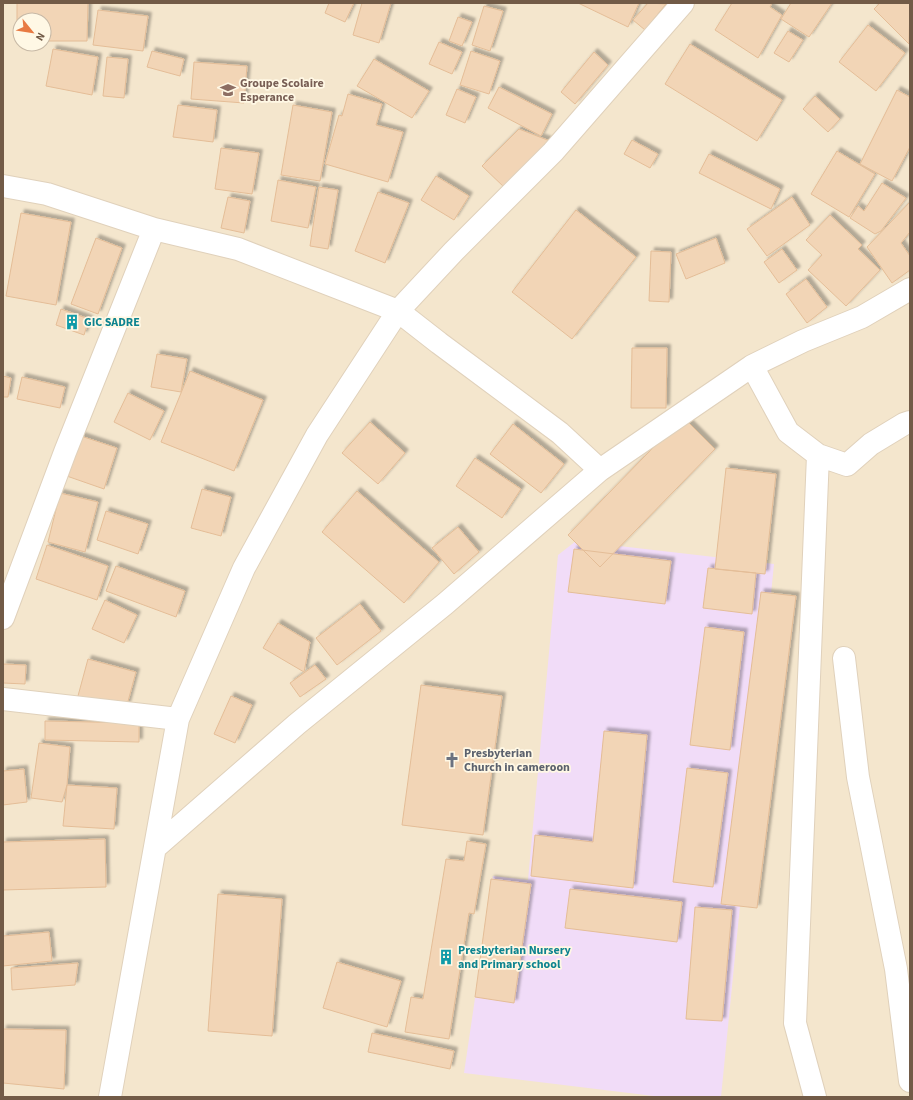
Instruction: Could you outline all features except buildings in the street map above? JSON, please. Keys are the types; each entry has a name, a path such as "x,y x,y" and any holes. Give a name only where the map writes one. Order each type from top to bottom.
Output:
{"street":[{"path":"110,1097 178,719 244,568 317,435 398,311 454,251 553,152 683,3"},
{"path":"3,186 47,194 154,229 238,249 398,311 438,343 560,433 600,470"},
{"path":"3,618 65,452 154,229"},
{"path":"156,847 296,724 445,604 600,470 752,366 803,341 862,317 910,289"},
{"path":"862,317 910,306"},
{"path":"752,366 788,432 818,455 847,464 871,444 904,424 910,422"},
{"path":"815,1097 794,1023 818,455"},
{"path":"844,658 858,777 896,968 910,1081"},
{"path":"3,699 178,719"}],"shaded area":[{"path":"3,3 910,3 910,1097 3,1097"},
{"path":"576,541 774,564 721,1097 662,1097 464,1073 493,876 528,880 558,555"}],"place":[{"name":"Groupe Scolaire Esperance","path":"228,90"},
{"name":"GIC SADRE","path":"72,322"},
{"name":"Presbyterian Church in cameroon","path":"452,760"},
{"name":"Presbyterian Nursery and Primary school","path":"446,957"}]}
